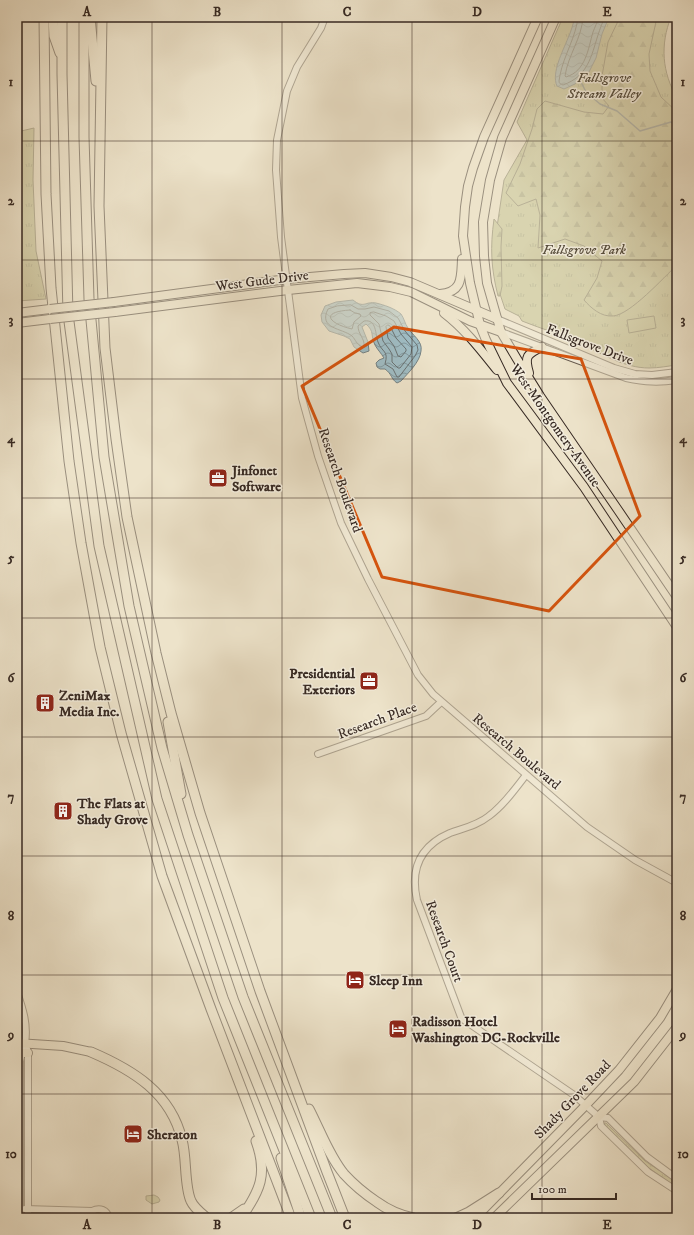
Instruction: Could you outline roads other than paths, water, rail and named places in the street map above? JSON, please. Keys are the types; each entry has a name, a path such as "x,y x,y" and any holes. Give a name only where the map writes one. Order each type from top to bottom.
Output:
{"highway":[{"path":"44,17 46,194 51,288 69,461 81,543 100,647 123,741 162,876 291,1218"},
{"path":"53,17 54,36 62,61"},
{"path":"62,17 68,314 99,546 157,799 223,998 311,1218"},
{"path":"84,17 84,137 89,299 104,457 129,606 162,748 188,835 243,997 332,1218"},
{"path":"90,17 100,134"},
{"path":"102,17 99,206 105,348 127,517 156,653 171,713 200,813 258,984 345,1218"},
{"path":"156,653 188,835"},
{"path":"211,1009 215,1033 258,1149 262,1164 261,1181 255,1198 241,1218"},
{"path":"92,1052 121,1066 146,1082 169,1108 182,1140 190,1200 194,1207 207,1218"},
{"path":"290,1071 333,1157 344,1173 362,1192 387,1209 413,1218"},
{"path":"258,1086 301,1218"},
{"path":"456,1218 469,1212 499,1193"},
{"path":"231,1218 250,1205"}],"main road":[{"name":"West Montgomery Avenue","path":"538,17 484,138 468,186 463,236 468,272 480,325 507,383 584,487 677,627"},
{"path":"497,319 487,283 484,256 483,222 490,180 502,138 556,17"},
{"path":"440,294 445,294 456,289 460,284 463,236"},
{"name":"West Gude Drive","path":"17,313 287,280 344,274 365,274 391,276 410,282 497,319"},
{"name":"West Gude Drive","path":"17,322 357,283 373,284 411,292 452,313 501,332"},
{"path":"429,301 452,319 468,335 507,383"},
{"name":"West Montgomery Avenue","path":"497,319 501,332 540,396 677,598"},
{"path":"531,382 526,361 527,357 531,352 542,347"},
{"name":"Shady Grove Road","path":"475,1218 619,1070 660,1018 677,989"},
{"path":"494,1218 634,1082 677,1027"},
{"path":"21,1044 63,1046 92,1052"}],"street":[{"name":"Research Boulevard","path":"325,17 297,67 287,91 277,140 276,170 281,237 302,398 318,456 341,523 368,579 418,675 433,694 587,827 635,860 677,883"},
{"name":"Fallsgrove Drive","path":"497,319 614,368 635,374 652,375 677,372"},
{"name":"Fallsgrove Drive","path":"501,332 626,378 645,382 677,380"},
{"name":"Research Place","path":"318,754 426,716 441,702"},
{"name":"Research Court","path":"526,775 501,805 489,816 473,826 450,834 434,842 420,858 416,869 414,886 417,900 461,1017 574,1095 599,1117"},
{"path":"666,877 677,876"},
{"path":"17,992 24,1015 26,1028 21,1044 28,1218"},
{"path":"20,1218 18,1209 22,1053"},
{"path":"677,1179 647,1157 608,1118 599,1117 601,1126 638,1163 648,1172 677,1192"},
{"path":"18,1209 92,1211 102,1209 108,1213 109,1218"},
{"path":"89,1218 92,1211"}],"water":[{"path":"575,17 609,17 602,34 596,58 589,72 575,84 564,89 557,86 555,75 558,62"},
{"path":"353,300 360,304 379,304 398,312 401,314 410,331 419,341 421,347 420,355 413,367 401,381 397,383 385,369 380,369 377,367 376,363 384,358 375,345 369,327 366,324 362,327 368,342 369,351 363,353 354,347 350,339 329,331 322,322 321,315 325,306 336,302"}],"waterway":[{"path":"580,80 586,92 600,104 617,111 640,131 671,122 677,127"}],"place":[{"name":"Jinfonet Software","path":"218,478"},
{"name":"Presidential Exteriors","path":"369,681"},
{"name":"ZeniMax Media Inc.","path":"45,703"},
{"name":"The Flats at Shady Grove","path":"63,811"},
{"name":"Sleep Inn","path":"355,980"},
{"name":"Radisson Hotel Washington DC-Rockville","path":"398,1029"},
{"name":"Sheraton","path":"133,1134"}],"park label":[{"name":"Fallsgrove Stream Valley","path":"604,86"},
{"name":"Fallsgrove Park","path":"584,249"}]}
